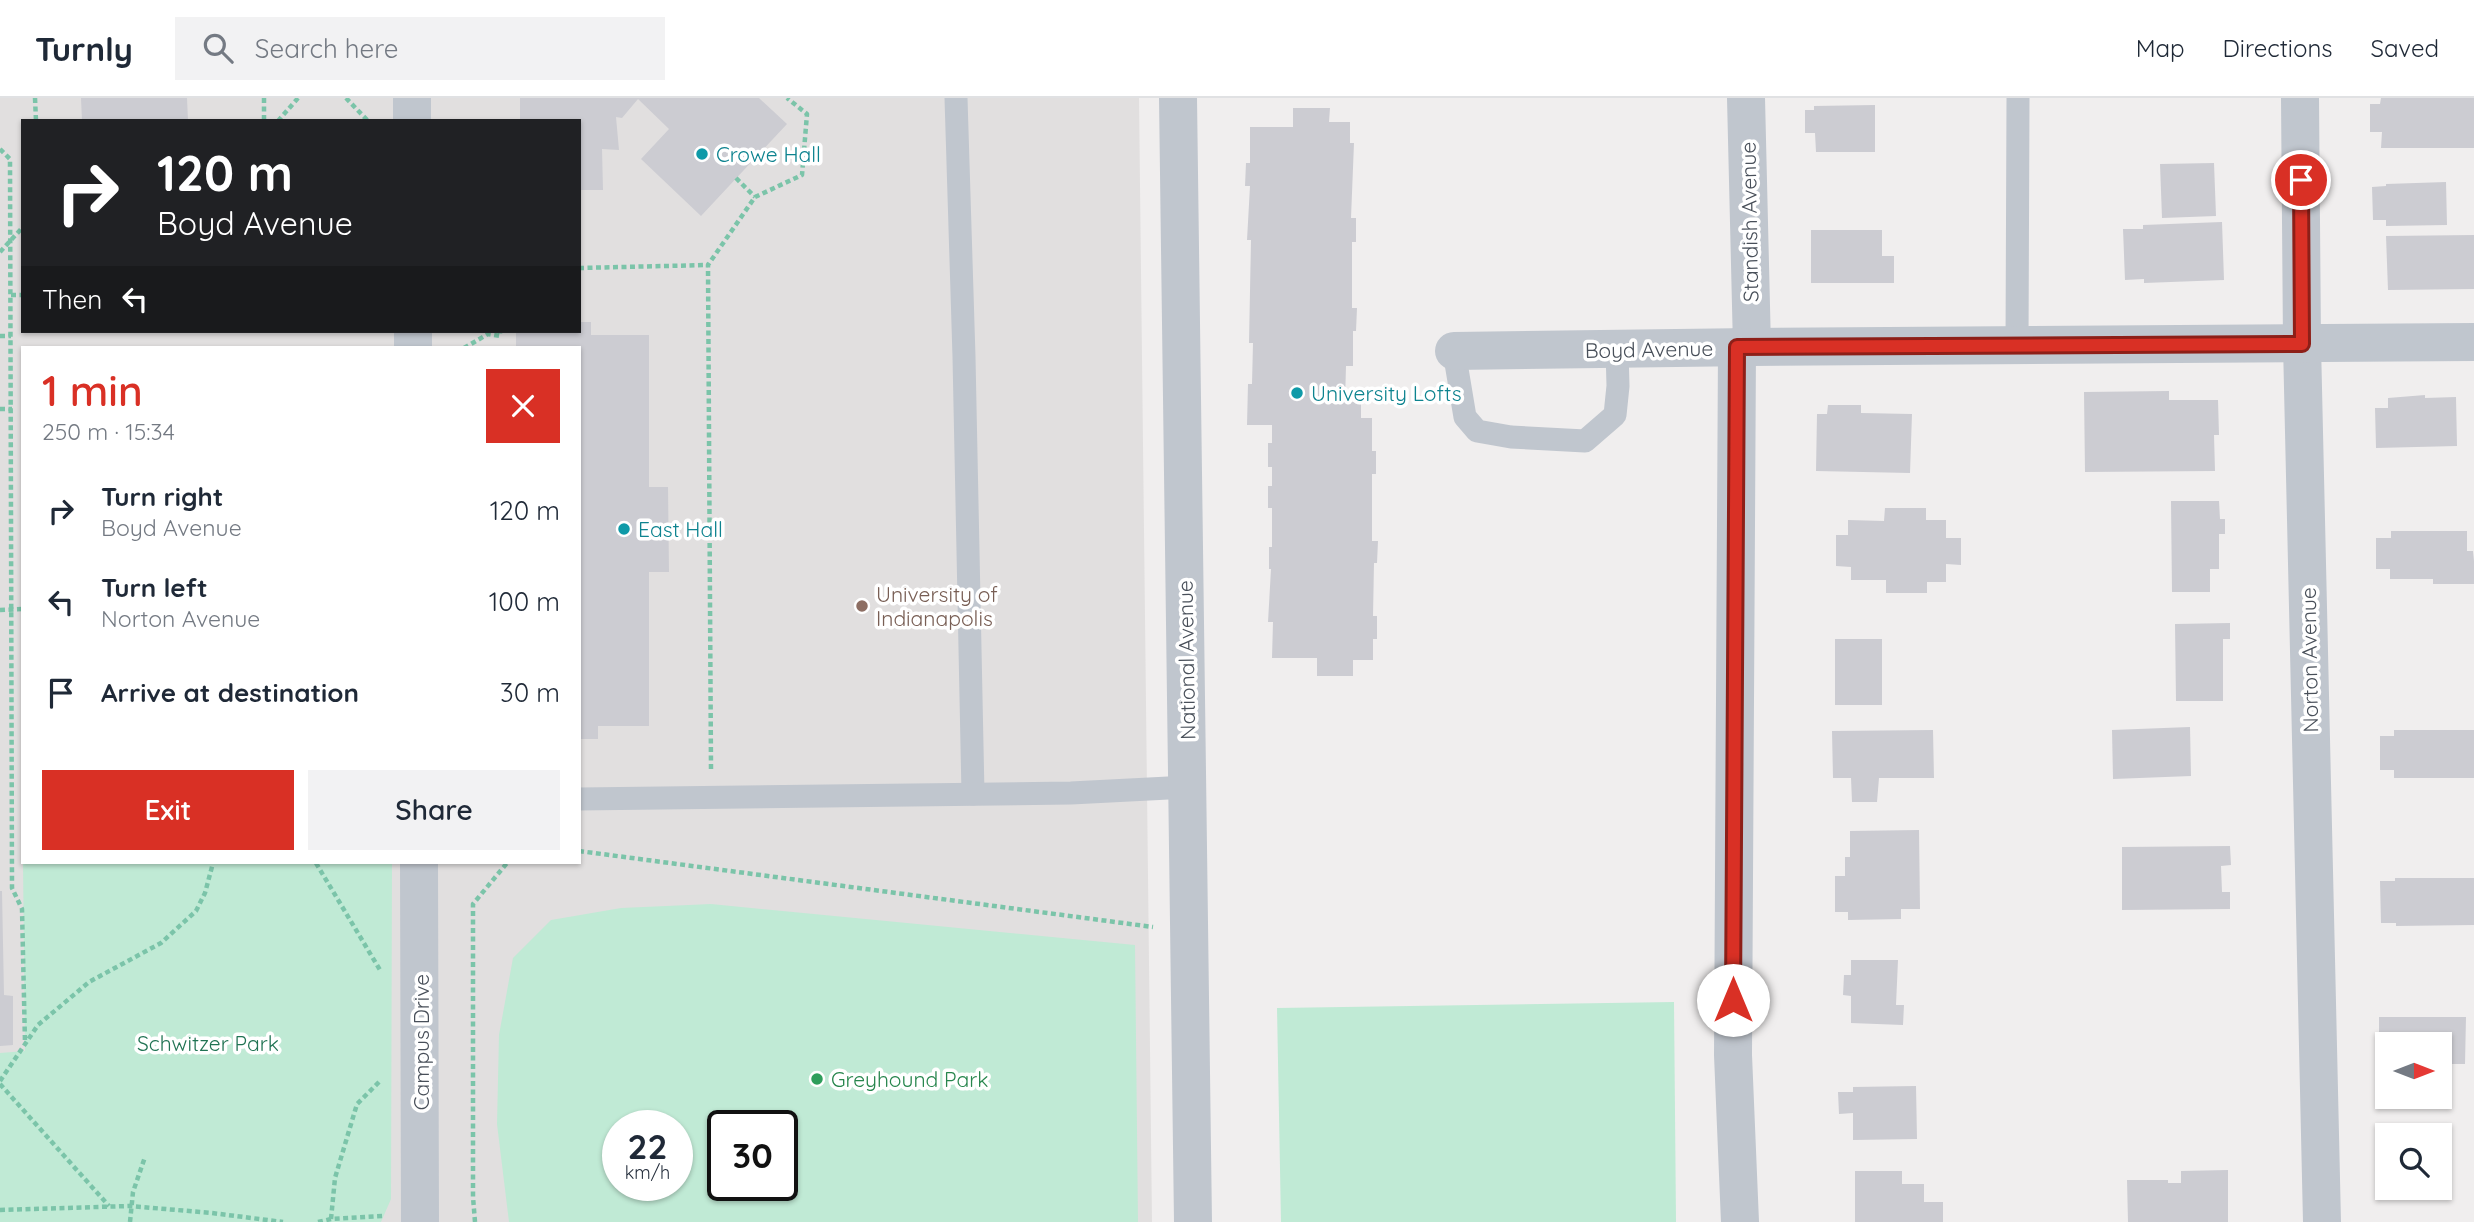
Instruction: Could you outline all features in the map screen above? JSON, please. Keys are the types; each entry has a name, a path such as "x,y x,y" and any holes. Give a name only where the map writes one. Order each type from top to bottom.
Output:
{"street":[{"path":"412,98 412,119"},
{"name":"National Avenue","path":"1178,98 1193,1222"},
{"name":"Standish Avenue","path":"1740,1222 1733,1055 1745,347 1746,98"},
{"name":"Norton Avenue","path":"2300,98 2302,344 2322,1222"},
{"name":"Boyd Avenue","path":"1454,351 2474,342"},
{"name":"Campus Drive","path":"406,1219 419,864"}],"lane":[{"path":"956,98 973,794"},
{"path":"2017,346 2018,98"},
{"path":"1454,351 1465,417 1477,431 1511,437 1585,441 1615,415 1618,386 1617,350"},
{"path":"581,799 973,794 1188,787"}],"path":[{"path":"35,98 36,119"},
{"path":"264,98 264,119"},
{"path":"280,119 298,98"},
{"path":"345,98 366,119"},
{"path":"711,775 708,265 755,197 802,175 807,114 787,98"},
{"path":"0,149 10,159 12,888 22,909 25,1043"},
{"path":"736,178 755,197"},
{"path":"0,252 21,229"},
{"path":"581,268 708,265"},
{"path":"11,295 21,295"},
{"path":"467,346 494,333"},
{"path":"0,336 11,336"},
{"path":"0,409 12,409"},
{"path":"0,610 21,609"},
{"path":"13,831 21,830"},
{"path":"581,851 1157,928"},
{"path":"109,1207 0,1082 38,1025 89,982 161,943 196,911 214,864"},
{"path":"317,864 382,974"},
{"path":"475,1222 473,904 506,864"},
{"path":"331,1219 335,1178 357,1104 383,1079"},
{"path":"130,1222 130,1206 138,1172 145,1157"},
{"path":"0,1210 130,1206 200,1211 283,1222"},
{"path":"318,1222 331,1219 406,1219"}],"shaded area":[{"name":"University of Indianapolis","path":"0,98 1139,98 1152,1222 0,1222"}],"green space":[{"name":"Schwitzer Park","path":"23,864 392,864 391,1199 381,1222 0,1222 0,1053 25,1051"},
{"name":"Greyhound Park","path":"711,904 1135,945 1138,1222 509,1222 497,1124 499,1035 513,958 551,920 621,908"},
{"path":"1674,1002 1676,1222 1281,1222 1277,1008"}],"building":[{"path":"81,98 187,98 188,119 82,119"},
{"name":"Crowe Hall","path":"520,98 759,98 787,124 701,216 641,159 669,129 638,99 622,118 616,117 619,150 602,149 603,190 581,190 581,119 520,119"},
{"path":"2381,98 2474,98 2474,148 2381,148 2382,132 2370,132 2370,104 2380,104"},
{"path":"1875,105 1875,152 1816,152 1815,133 1805,133 1805,110 1814,110 1814,106"},
{"name":"University Lofts","path":"1293,108 1330,108 1329,122 1350,122 1350,143 1354,143 1351,218 1356,218 1356,242 1352,242 1352,308 1357,308 1356,331 1353,331 1353,366 1346,366 1345,402 1361,402 1361,418 1372,418 1372,451 1376,451 1376,474 1372,474 1372,541 1378,541 1377,563 1374,563 1373,616 1377,616 1377,639 1373,639 1373,660 1353,660 1353,676 1317,676 1317,658 1272,658 1273,622 1268,622 1272,508 1268,508 1268,486 1272,486 1272,467 1268,467 1268,443 1272,443 1272,425 1247,425 1253,343 1249,343 1251,240 1247,240 1250,186 1245,186 1246,163 1250,163 1250,127 1293,127"},
{"path":"2214,163 2216,216 2162,218 2160,164"},
{"path":"2446,182 2447,225 2386,226 2386,220 2373,220 2372,187"},
{"path":"2222,222 2224,280 2144,283 2144,279 2125,280 2123,229 2143,229 2143,225"},
{"path":"1811,230 1882,230 1882,256 1894,256 1894,283 1811,283"},
{"path":"2474,235 2474,289 2388,290 2386,236"},
{"name":"East Hall","path":"581,322 591,322 591,335 649,335 649,487 668,487 669,572 649,572 649,726 598,726 598,739 581,739 581,346 516,346 516,333 581,333"},
{"path":"2169,391 2169,400 2218,400 2219,435 2214,435 2215,471 2085,472 2084,392"},
{"path":"2425,395 2425,398 2456,397 2457,446 2376,448 2375,408 2388,408 2388,398"},
{"path":"1828,405 1861,405 1861,413 1912,414 1910,473 1816,471 1817,414 1827,414"},
{"path":"2171,501 2219,501 2220,519 2225,519 2225,534 2219,534 2219,569 2210,569 2210,592 2172,592"},
{"path":"1885,508 1926,508 1926,520 1946,520 1946,538 1961,538 1961,565 1946,564 1946,582 1927,582 1927,593 1886,593 1886,580 1851,580 1851,567 1836,566 1836,535 1848,535 1848,520 1884,521"},
{"path":"2391,531 2467,531 2467,551 2473,551 2474,584 2433,584 2433,579 2390,579 2390,569 2376,569 2376,538 2391,538"},
{"path":"2230,623 2230,639 2223,639 2223,701 2176,701 2175,624"},
{"path":"1835,639 1882,639 1882,705 1835,705"},
{"path":"2190,727 2191,776 2113,779 2112,730"},
{"path":"1933,730 1934,778 1879,778 1877,802 1852,802 1851,778 1833,778 1832,731"},
{"path":"2394,730 2474,730 2474,778 2394,778 2394,770 2380,770 2380,736 2394,736"},
{"path":"1919,830 1920,909 1901,909 1901,919 1848,920 1848,912 1835,912 1835,876 1845,876 1845,857 1850,857 1850,831"},
{"path":"2230,846 2231,865 2221,866 2222,892 2230,892 2230,909 2122,910 2122,847"},
{"path":"2395,878 2474,878 2474,925 2396,926 2396,923 2381,923 2380,881 2395,881"},
{"path":"0,891 4,995 13,996 13,1045 0,1046"},
{"path":"1851,960 1898,960 1896,1005 1904,1005 1903,1025 1851,1023 1851,996 1843,995 1844,975 1851,975"},
{"path":"2379,1017 2466,1017 2465,1064 2452,1064 2452,1032 2379,1032"},
{"path":"1916,1086 1917,1139 1853,1140 1853,1113 1839,1114 1838,1092 1853,1092 1853,1087"},
{"path":"2228,1170 2228,1222 2128,1222 2127,1180 2168,1180 2168,1183 2181,1183 2181,1171"},
{"path":"1855,1171 1902,1171 1902,1184 1924,1184 1924,1202 1943,1202 1943,1222 1855,1222"}],"place":[{"name":"Crowe Hall","path":"702,154"},
{"name":"University Lofts","path":"1297,393"},
{"name":"East Hall","path":"624,529"},
{"name":"University of Indianapolis","path":"862,606"},
{"name":"Greyhound Park","path":"817,1079"}],"route":[{"path":"1733,1000 1737,347 2302,344 2301,180"}]}
